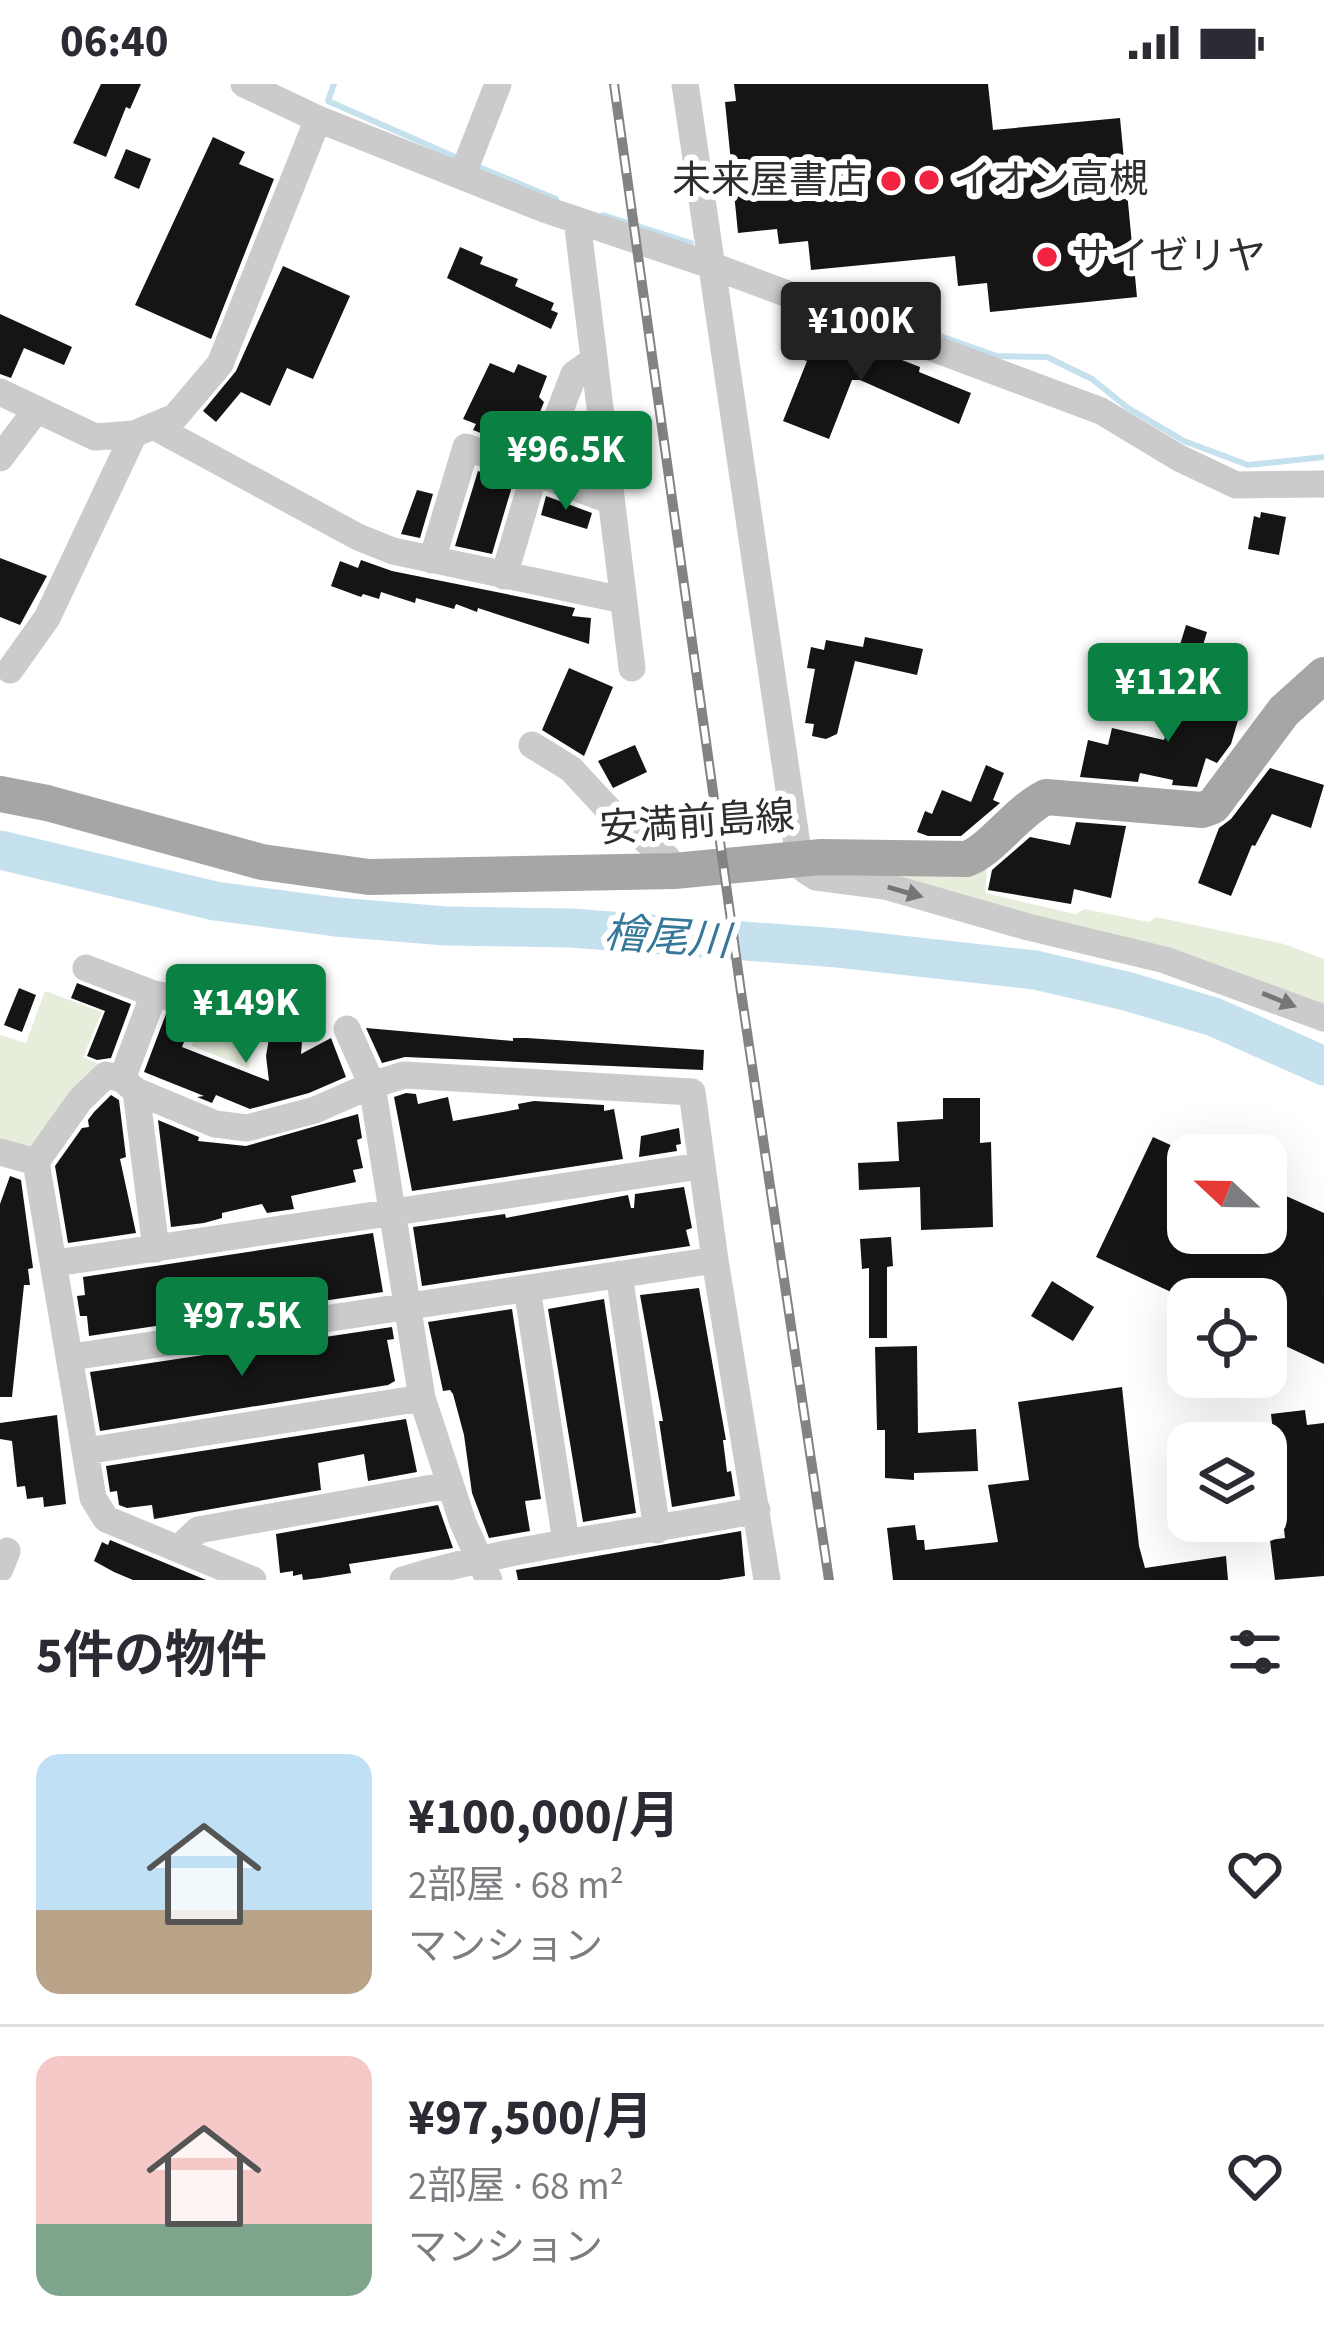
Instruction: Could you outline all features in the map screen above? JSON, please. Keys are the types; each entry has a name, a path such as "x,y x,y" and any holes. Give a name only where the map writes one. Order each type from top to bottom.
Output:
{"main road":[{"name":"安満前島線","path":"0,794 47,802 210,850 316,872 369,877 674,871 799,858 972,857 1025,807 1046,797 1207,809 1220,799 1284,711 1324,675"}],"street":[{"path":"244,84 318,119 577,220 1101,411 1179,458 1236,485 1324,484"},
{"path":"462,176 498,84"},
{"path":"685,84 799,858 805,870 816,877 884,886 1165,960 1324,1018"},
{"path":"0,392 95,437 143,430 175,417 220,364 318,119"},
{"path":"577,220 632,668"},
{"path":"505,576 536,472 574,374 594,360"},
{"path":"0,458 37,410"},
{"path":"143,430 358,537 432,560 623,600"},
{"path":"10,670 47,618 143,430"},
{"path":"432,560 466,446 608,500"},
{"path":"1276,486 1324,469"},
{"path":"532,745 571,769 608,809 667,858 674,871"},
{"path":"86,968 154,994 241,1010"},
{"path":"154,994 129,1085 156,1249"},
{"path":"346,1029 372,1085 422,1398 449,1485 484,1570"},
{"path":"253,1580 191,1563 100,1514 93,1498 36,1162 106,1075 215,1124 247,1128 315,1110 404,1075 692,1092 767,1580"},
{"path":"0,1152 36,1162"},
{"path":"56,1263 700,1166"},
{"path":"72,1357 715,1260"},
{"path":"620,1274 658,1530"},
{"path":"527,1288 566,1542"},
{"path":"86,1451 422,1398"},
{"path":"191,1563 198,1530 449,1485"},
{"path":"403,1580 484,1570 566,1542 757,1510"}],"green space":[{"path":"831,862 987,869 985,893 1075,914 1085,909 1149,922 1156,917 1284,944 1324,959 1324,1011"},
{"path":"45,991 102,1012 83,1057 99,1064 36,1148 0,1141 0,1035 26,1043"},
{"path":"203,1007 261,1023 248,1068 192,1046"}],"building":[{"path":"101,84 141,84 106,157 73,143"},
{"name":"イオン高槻","path":"734,84 988,84 993,130 1120,118 1137,297 990,312 987,283 958,286 955,256 811,270 808,241 779,244 777,229 738,233 725,102 736,101"},
{"path":"213,137 245,152 239,164 274,179 211,339 135,305"},
{"path":"126,149 151,159 139,189 114,178"},
{"path":"460,247 483,257 480,264 518,279 515,286 554,303 551,310 558,313 551,329 447,278"},
{"path":"283,266 350,296 313,379 287,368 270,406 241,392 216,422 203,411 236,371"},
{"path":"0,314 72,347 64,365 24,348 11,378 0,374"},
{"path":"813,326 853,342 851,347 883,360 889,355 971,393 959,424 860,380 852,380 829,439 783,421 807,361 801,359"},
{"path":"490,363 514,373 518,364 547,376 539,397 544,402 525,450 473,430 476,424 463,419"},
{"path":"577,415 583,418 590,474 559,462"},
{"path":"478,471 513,483 492,554 455,546"},
{"path":"417,490 433,494 420,538 401,534"},
{"path":"546,496 592,513 587,529 541,515"},
{"path":"1261,512 1286,517 1279,555 1248,549 1254,516 1260,518"},
{"path":"0,558 47,576 20,625 0,617"},
{"path":"361,560 392,571 575,608 572,616 591,618 589,644 478,608 477,612 456,604 454,609 416,598 415,603 381,592 379,599 361,597 331,586 340,561 358,568"},
{"path":"1186,625 1207,632 1194,675 1173,668"},
{"path":"865,637 923,649 917,675 855,661 837,734 826,739 812,736 814,724 805,723 815,669 807,668 811,647 824,650 826,640 863,647"},
{"path":"569,668 613,687 584,756 542,730"},
{"path":"1179,687 1241,710 1231,744 1217,763 1206,758 1197,787 1172,785 1173,780 1140,773 1138,782 1080,777 1088,740 1108,745 1112,728 1164,740"},
{"path":"635,745 647,772 613,788 598,761"},
{"path":"986,765 1004,773 993,800 1000,803 961,836 917,832 925,811 932,814 942,790 971,802"},
{"path":"1270,768 1324,785 1311,828 1272,814 1252,845 1231,896 1198,883 1219,828"},
{"path":"1076,822 1126,826 1111,898 1074,889 1071,904 988,890 992,870 1030,837 1070,845"},
{"path":"77,983 131,1004 111,1058 87,1056 105,1011 71,998"},
{"path":"19,988 36,995 22,1032 4,1025"},
{"path":"166,1014 193,1020 182,1047 269,1081 266,1056 273,1015 304,1017 301,1054 331,1038 346,1077 250,1109 216,1095 212,1103 144,1072"},
{"path":"366,1028 704,1050 703,1070 405,1057 382,1063"},
{"path":"416,1094 418,1104 448,1097 453,1121 519,1109 518,1104 534,1101 604,1105 604,1111 614,1109 623,1159 412,1191 394,1097"},
{"path":"111,1095 119,1100 126,1157 120,1159 136,1233 68,1243 55,1166"},
{"path":"943,1098 980,1098 980,1143 991,1142 993,1227 921,1230 920,1187 859,1190 858,1163 899,1161 897,1122 943,1119"},
{"path":"358,1114 363,1168 353,1170 356,1182 291,1196 294,1209 267,1213 262,1204 222,1213 222,1218 204,1223 171,1227 158,1120 199,1137 198,1141 246,1146"},
{"path":"679,1128 677,1151 639,1157 641,1136"},
{"path":"1153,1137 1167,1143 1167,1254 1287,1254 1287,1196 1324,1213 1324,1364 1287,1347 1287,1278 1167,1278 1167,1290 1096,1257"},
{"path":"10,1176 21,1180 33,1268 28,1269 30,1285 24,1285 12,1397 0,1397 0,1204"},
{"path":"684,1187 692,1228 686,1230 690,1246 422,1286 413,1227 505,1214 506,1218 628,1195 634,1208 635,1194"},
{"path":"373,1233 383,1292 89,1336 87,1316 80,1316 77,1296 85,1295 83,1277"},
{"path":"891,1237 887,1338 869,1338 869,1268 862,1269 860,1239"},
{"path":"1052,1281 1094,1307 1073,1341 1031,1316"},
{"path":"699,1288 726,1440 727,1472 731,1471 735,1496 672,1507 659,1421 663,1421 640,1295"},
{"path":"604,1299 636,1513 583,1522 548,1309"},
{"path":"512,1309 541,1499 525,1501 530,1531 489,1538 472,1493 453,1394 443,1391 428,1322"},
{"path":"392,1327 394,1339 387,1340 395,1381 388,1385 100,1431 90,1372"},
{"path":"917,1346 918,1433 976,1429 978,1471 914,1473 914,1480 885,1478 885,1430 877,1430 875,1347"},
{"path":"1122,1387 1145,1568 1226,1556 1228,1580 893,1580 887,1528 915,1525 917,1540 924,1540 925,1550 998,1542 988,1485 1029,1480 1018,1402"},
{"path":"1305,1410 1307,1425 1324,1423 1324,1576 1275,1580 1270,1542 1287,1542 1287,1422 1272,1422 1271,1414"},
{"path":"57,1415 66,1504 44,1507 43,1497 27,1499 25,1486 17,1487 12,1441 0,1439 0,1423"},
{"path":"406,1419 417,1472 368,1481 364,1454 318,1463 321,1490 154,1519 152,1505 127,1508 119,1505 117,1491 110,1492 106,1466"},
{"path":"438,1505 453,1548 349,1564 351,1573 320,1578 303,1580 302,1574 293,1576 293,1571 280,1573 276,1534"},
{"path":"741,1531 745,1576 518,1580 516,1570"},
{"path":"110,1540 206,1580 133,1580 94,1561 102,1542 108,1545"}],"waterway":[{"path":"334,84 328,101 462,160"},
{"path":"474,165 556,199"},
{"path":"603,215 691,243"},
{"path":"920,329 997,356 1047,357 1092,379 1128,408 1184,441 1248,465 1324,457"},
{"name":"檜尾川","path":"0,850 215,901 336,917 838,948 1035,970 1214,1017 1324,1066"},
{"path":"247,1010 266,1015"}],"railway":[{"path":"614,84 829,1580"}],"place":[{"name":"イオン高槻","path":"929,180"},
{"name":"未来屋書店","path":"891,181"},
{"name":"サイゼリヤ","path":"1047,257"}]}
